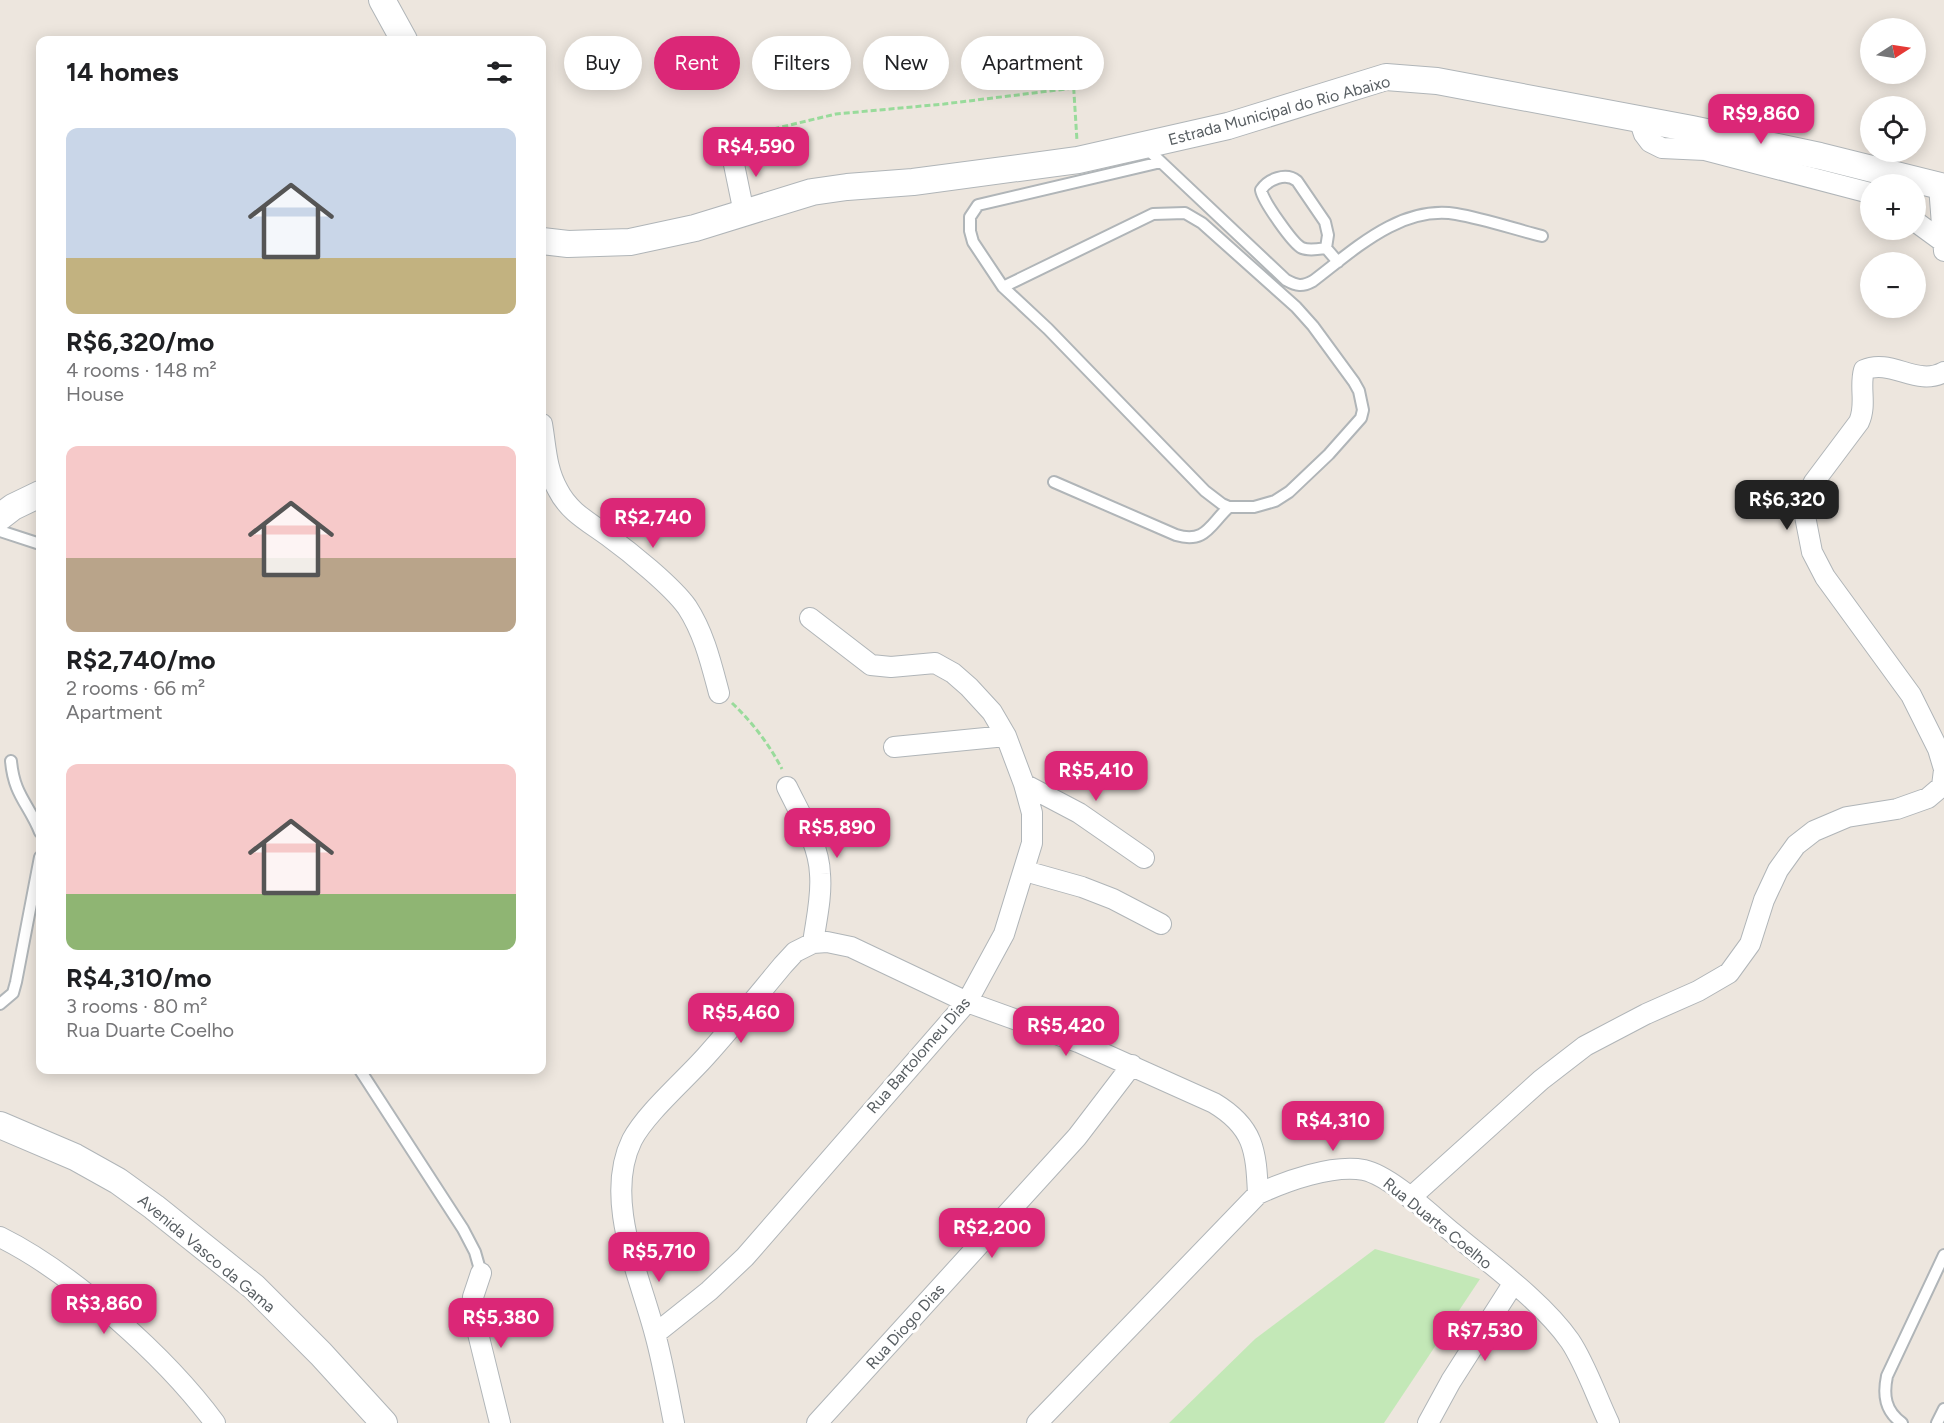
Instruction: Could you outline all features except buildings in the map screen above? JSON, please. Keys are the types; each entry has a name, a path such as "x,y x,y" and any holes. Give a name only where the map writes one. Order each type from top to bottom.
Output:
{"street":[{"path":"382,0 402,36"},
{"name":"Estrada Municipal do Rio Abaixo","path":"546,241 568,244 630,242 695,228 812,192 970,175 1078,160 1153,154 1228,126 1386,77 1437,81 1639,119 1820,156 1941,187"},
{"path":"1639,119 1644,134 1655,146 1705,150 1860,190"},
{"path":"738,138 731,150 744,213"},
{"path":"1941,187 1943,246"},
{"path":"1926,231 1943,246"},
{"path":"1410,1198 1541,1080 1585,1046 1646,1014 1698,991 1729,973 1750,944 1764,900 1778,870 1796,845 1814,831 1847,817 1897,809 1928,798 1942,786 1944,769 1938,749 1911,695 1821,569 1812,552 1804,511 1814,482 1863,414 1861,380 1864,370 1874,366 1885,366 1916,376 1935,378 1944,372"},
{"path":"546,450 549,470 558,491 569,508 651,572 686,606 709,654 719,693"},
{"path":"0,517 13,507 36,496"},
{"name":"Rua Bartolomeu Dias","path":"655,1335 710,1291 746,1257 967,1002 1004,934 1032,843 1032,813 1006,736 992,712 969,687 954,673 934,663 891,667 871,664 810,618"},
{"path":"894,747 1006,736"},
{"path":"1024,784 1079,813 1144,858"},
{"path":"787,787 810,837 820,872 813,943"},
{"path":"1024,871 1082,887 1113,899 1161,924"},
{"path":"674,1423 655,1335 635,1267 623,1215 621,1187 624,1163 632,1140 643,1125 708,1054 795,952 813,943 827,942 851,947 967,1002 1078,1042 1214,1103 1232,1114 1252,1143 1257,1164 1258,1194"},
{"name":"Rua Diogo Dias","path":"817,1423 1077,1137 1132,1065"},
{"name":"Avenida Vasco da Gama","path":"0,1125 75,1158 118,1181 154,1207 254,1287 321,1354 384,1423"},
{"name":"Rua Duarte Coelho","path":"1037,1423 1258,1194 1283,1183 1338,1170 1363,1170 1379,1176 1410,1198 1514,1284 1557,1324 1571,1343 1609,1423"},
{"path":"0,1237 57,1272 105,1310 149,1349 203,1406 215,1423"},
{"path":"481,1273 473,1297 472,1309 500,1423"},
{"path":"1428,1423 1451,1381 1514,1284"}],"lane":[{"path":"1003,287 1152,214 1185,213 1202,223 1296,307 1313,326 1354,382 1363,402 1361,418 1329,454 1289,492 1275,501 1254,507 1229,507 1205,491 1048,329 1003,287 973,242 970,217 978,206 1153,154 1278,272 1295,285 1306,285 1366,240 1395,224 1420,215 1456,214 1542,236"},
{"path":"1286,176 1297,181 1325,222 1328,236 1326,248 1310,249 1297,245 1262,196 1263,186 1286,176"},
{"path":"1326,248 1338,262"},
{"path":"1054,482 1176,535 1191,539 1198,537 1209,528 1229,507"},
{"path":"0,531 36,543"},
{"path":"11,761 17,792 36,825"},
{"path":"0,1004 13,993 36,878"},
{"path":"363,1074 463,1229 475,1252 481,1273"},
{"path":"1902,1423 1893,1416 1884,1396 1887,1376 1944,1255"},
{"path":"1937,1423 1944,1409"}],"path":[{"path":"738,138 836,114 1058,90"},
{"path":"1074,90 1078,160"},
{"path":"719,693 744,715 774,754 787,787"}],"green space":[{"path":"1375,1249 1480,1279 1384,1423 1169,1423 1255,1339"}]}
